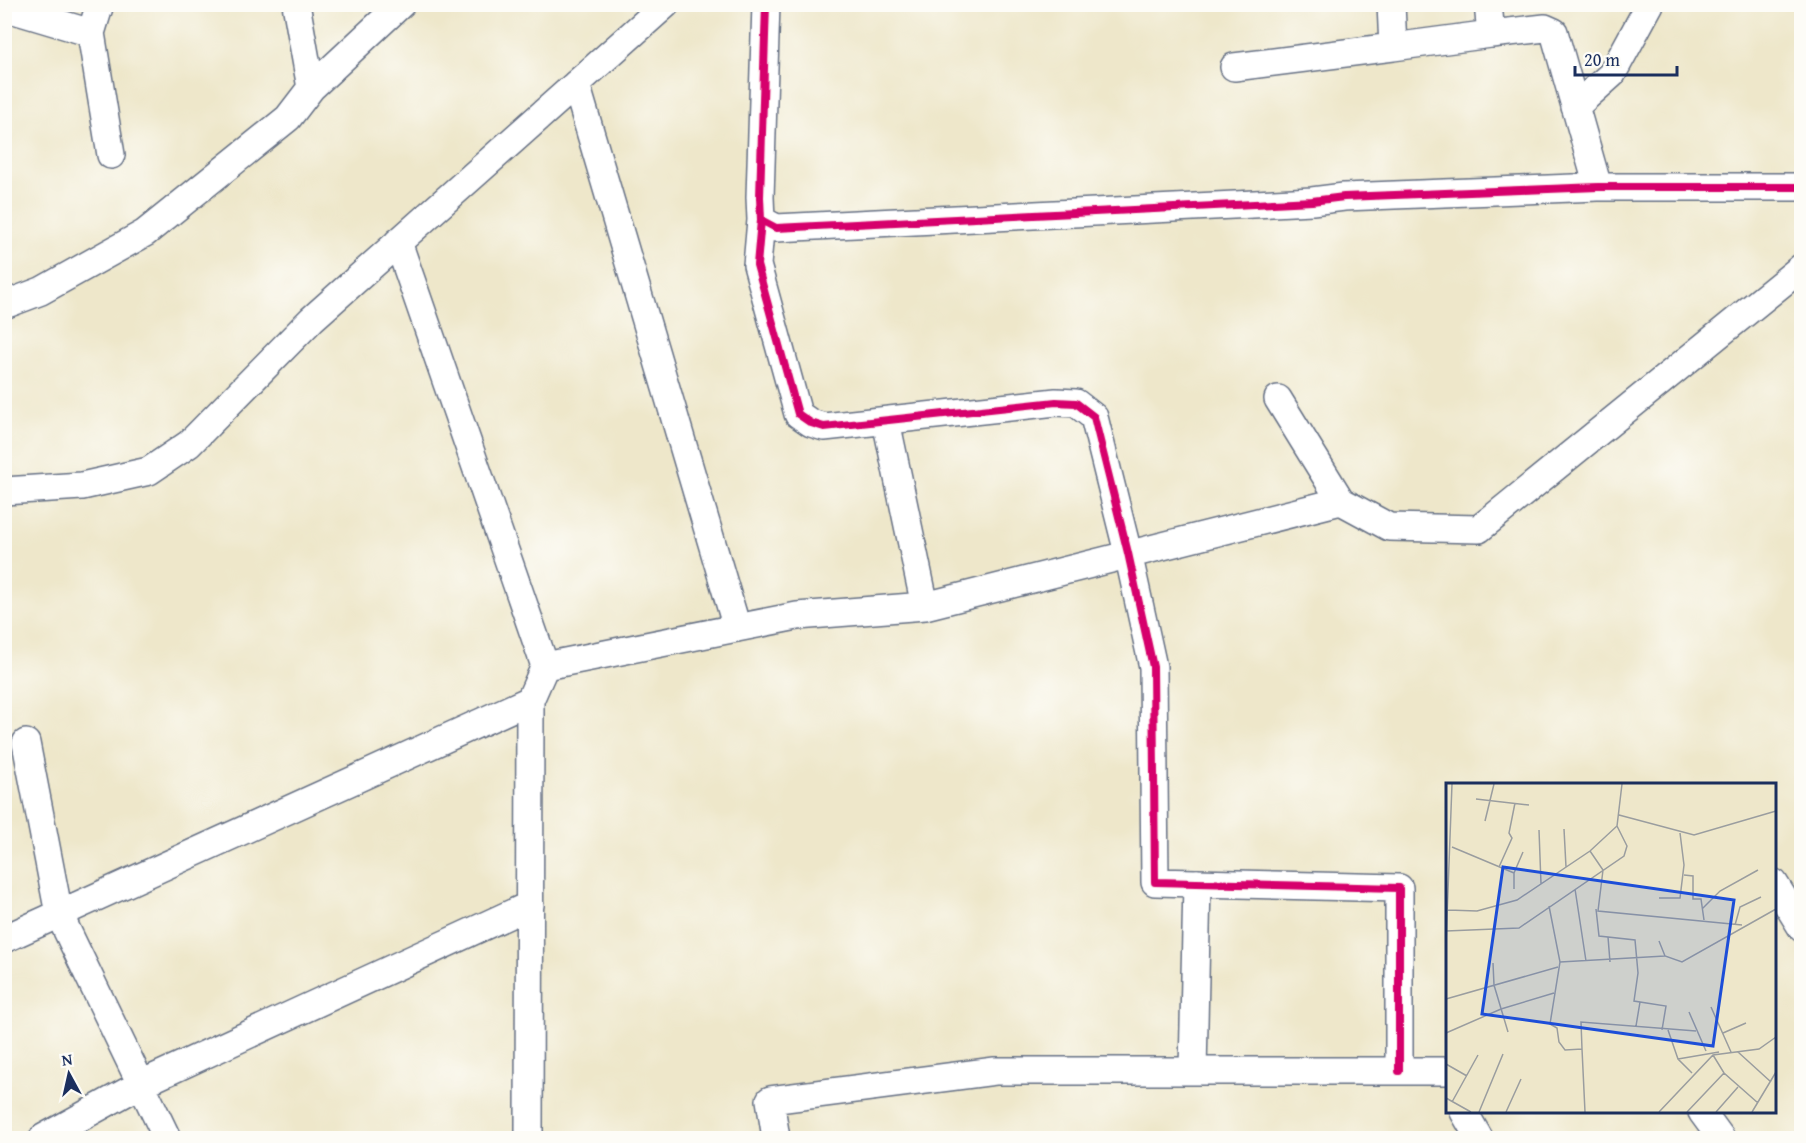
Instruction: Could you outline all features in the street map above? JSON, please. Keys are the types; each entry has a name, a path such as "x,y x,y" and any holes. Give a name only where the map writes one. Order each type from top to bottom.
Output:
{"street":[{"path":"100,4 91,33 111,155"},
{"path":"296,4 310,88"},
{"path":"4,305 41,291 145,233 288,118 310,88 401,4"},
{"path":"4,491 82,486 149,471 189,444 312,319 666,4"},
{"path":"766,4 761,220 757,265 798,414 811,423 824,427 1056,402 1076,403 1094,417 1153,667 1155,882 1399,888 1400,1071"},
{"path":"1391,4 1393,47"},
{"path":"1488,4 1491,34"},
{"path":"1575,107 1612,74 1650,4"},
{"path":"4,7 91,33"},
{"path":"1234,66 1545,28 1554,32 1598,187"},
{"path":"576,84 737,628"},
{"path":"761,220 776,228 1312,201 1344,197 1598,187 1802,187"},
{"path":"398,242 545,666 530,700 529,1138"},
{"path":"1278,399 1341,501 1389,527 1479,529 1802,267"},
{"path":"886,421 925,606"},
{"path":"545,666 797,616 925,606 1341,501"},
{"path":"4,939 530,700"},
{"path":"26,743 59,914 167,1138"},
{"path":"1193,1071 1197,883"},
{"path":"1776,886 1802,928"},
{"path":"43,1138 141,1084 530,905"},
{"path":"776,1138 770,1100 995,1071 1400,1071 1446,1074"},
{"path":"1465,1113 1479,1138"},
{"path":"1703,1113 1721,1138"}],"cycle path":[{"path":"766,4 761,220 776,228 1312,201 1344,197 1598,187 1802,187"},
{"path":"761,220 757,265 798,414 811,423 824,427 1056,402 1076,403 1094,417 1128,553 1153,667 1155,882 1399,888 1399,1071"}]}
